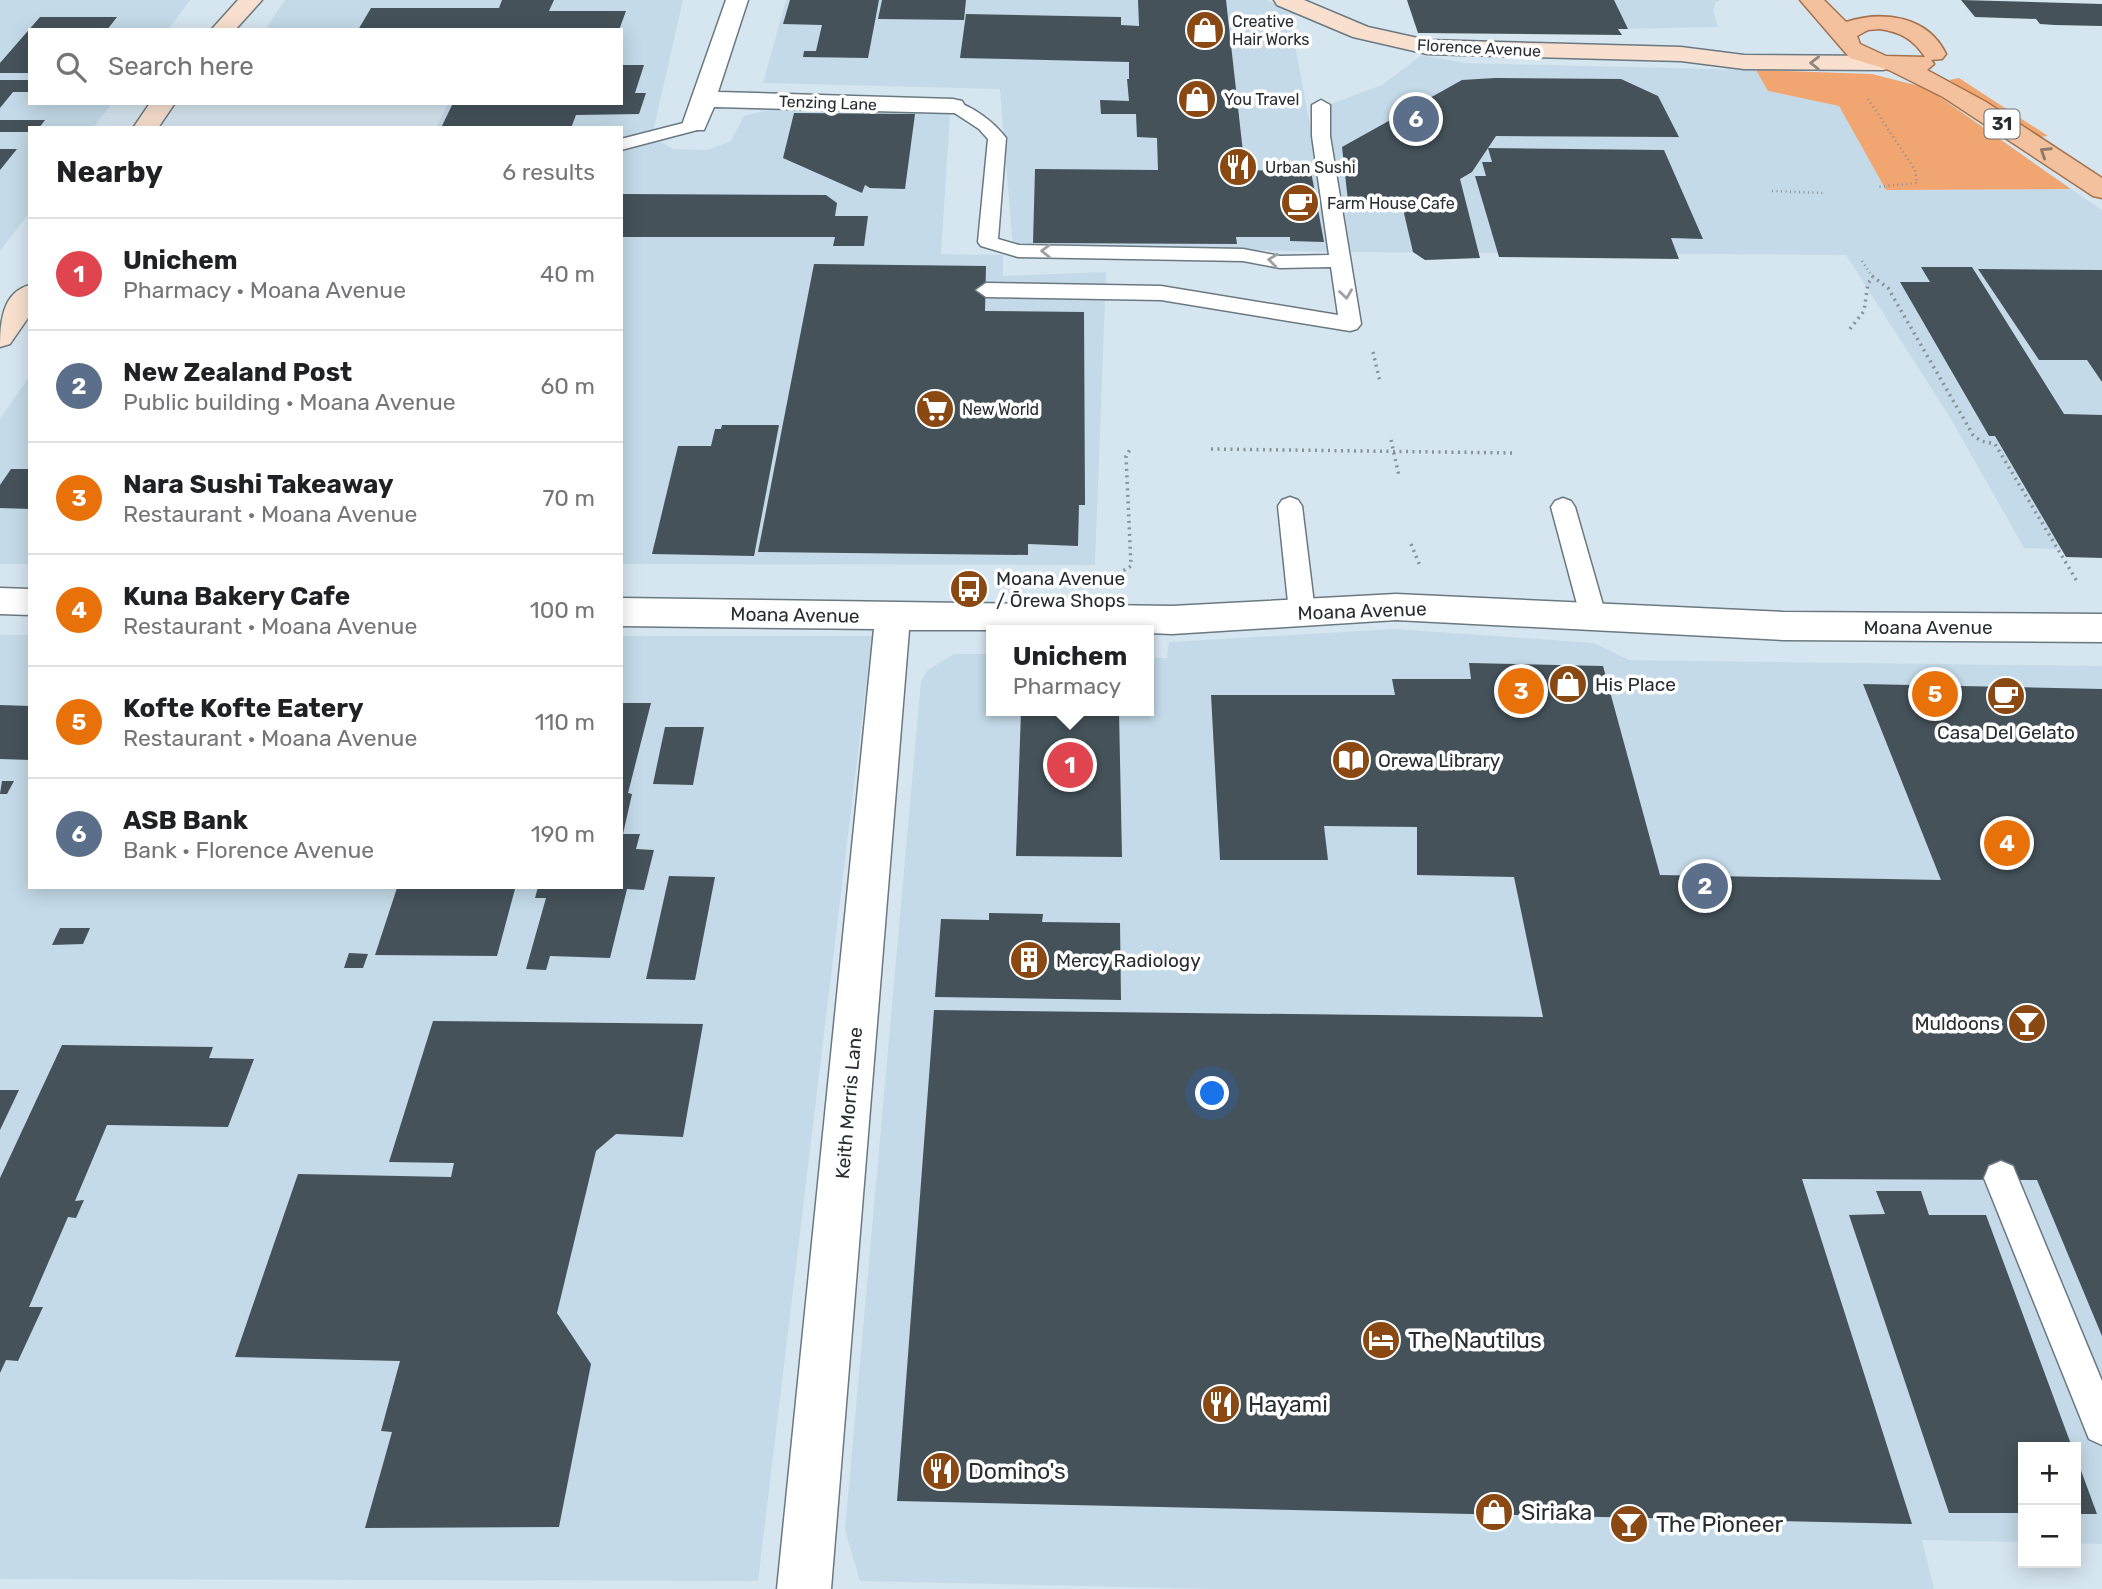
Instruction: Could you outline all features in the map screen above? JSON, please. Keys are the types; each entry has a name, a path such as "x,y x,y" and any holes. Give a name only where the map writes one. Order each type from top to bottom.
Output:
{"main road":[{"name":"31","path":"1811,0 1845,34 1850,47 1858,53 1924,77 2102,190"},
{"name":"31","path":"1849,0 1893,25 1927,40 1934,54 2102,165"},
{"name":"31","path":"1845,34 1849,29 1867,23 1893,25"},
{"path":"1890,64 1923,63 1934,54"}],"street":[{"path":"211,28 222,0"},
{"path":"224,28 251,0"},
{"path":"695,125 737,0"},
{"name":"Florence Avenue","path":"1285,0 1361,32 1427,47 1681,54 1744,62 1890,64"},
{"name":"Florence Avenue","path":"1681,54 1723,48 1792,45 1845,34"},
{"name":"Tenzing Lane","path":"704,99 953,106"},
{"path":"146,126 162,105"},
{"path":"0,337 28,297"},
{"path":"0,601 28,602"},
{"name":"Moana Avenue","path":"623,612 1172,620 1396,607 1594,619 1783,626 2102,628"},
{"name":"Keith Morris Lane","path":"804,1589 893,616"}],"lane":[{"path":"953,106 985,125 997,138 988,242 1018,251 1243,255 1280,262 1341,261"},
{"path":"986,290 1161,293 1350,324 1321,136 1321,106"},
{"path":"623,144 695,125"},
{"path":"1290,506 1303,612"},
{"path":"1563,507 1594,619"},
{"path":"2001,1178 2102,1426"}],"path":[{"path":"1861,88 1915,170 1917,183 1875,187"},
{"path":"1772,191 1824,193"},
{"path":"1862,261 1873,278 1888,288 1973,435 1981,441 1995,444 2080,587"},
{"path":"1850,329 1864,311 1868,284 1873,278"},
{"path":"1371,343 1380,382"},
{"path":"1391,439 1399,476"},
{"path":"1114,576 1131,566 1126,456 1131,448"},
{"path":"1211,449 1514,453"}],"shaded area":[{"path":"0,0 190,0 169,28 28,28 28,105 110,105 95,126 28,126 28,215 0,251"},
{"path":"285,0 683,0 652,136 673,149 707,150 731,141 744,116 768,110 950,114 941,254 1003,255 1003,276 1106,272 1095,565 623,564 623,126 437,126 447,105 623,105 623,28 266,28"},
{"path":"786,0 1266,0 1294,13 1291,24 1334,252 1116,247 1013,248 1000,89 763,83"},
{"path":"1407,0 1721,0 1716,2 1713,10 1718,27 1618,29 1616,25 1414,24"},
{"path":"1422,55 1464,63 1756,70 1768,91 1839,106 1886,190 2071,189 2102,210 2102,551 2024,548 1951,419 1846,255 1347,252 1320,108 1382,85"},
{"path":"1756,70 1872,74 1927,88 2071,189 1886,190 1839,106 1768,91"},
{"path":"1959,78 2048,136 2039,137 1949,80"},
{"path":"28,378 28,564 0,564 0,419"},
{"path":"1395,629 1594,643 1629,660 2102,666 2102,1544 2081,1543 2081,1442 2018,1442 2018,1542 1922,1540 1934,1589 1212,1589 860,1581 845,1530 921,681 928,670 954,654 986,654 986,716 1154,716 1154,658 1167,658 1169,642"},
{"path":"0,635 28,635 28,889 623,889 623,636 872,636 758,1581 0,1579"}],"building":[{"path":"502,0 554,0 549,11 626,11 620,28 359,28 371,8 499,8"},
{"path":"790,0 879,0 868,58 803,57 804,51 816,51 822,25 783,24"},
{"path":"882,0 966,0 964,20 878,19"},
{"path":"1138,0 1226,0 1245,170 1281,171 1280,166 1310,166 1324,242 1290,241 1290,237 1236,237 1237,244 1033,243 1035,169 1158,170 1157,138 1137,137 1136,114 1101,114 1100,100 1129,101 1129,62 960,58 966,14 1121,17 1121,25 1139,26"},
{"path":"1407,0 1614,0 1628,29 1618,29 1622,35 1418,33"},
{"path":"1961,0 2102,4 2102,26 2040,24 2036,19 1975,17"},
{"path":"40,17 117,17 109,28 30,28"},
{"path":"28,31 28,73 0,73 0,63"},
{"path":"623,65 644,65 635,93 646,93 639,114 576,115 572,126 442,126 452,105 623,105"},
{"path":"1495,78 1621,79 1658,96 1679,137 1496,136 1472,172 1460,179 1480,258 1425,260 1413,252 1403,209 1364,209 1348,201 1342,147 1462,80"},
{"path":"0,80 28,80 28,92 13,92 0,108"},
{"path":"794,113 915,114 905,189 870,188 865,185 862,193 783,158"},
{"path":"0,120 45,120 40,126 28,126 28,132 0,132"},
{"path":"1488,148 1664,150 1703,239 1671,238 1679,259 1499,257 1475,176 1486,176 1482,162 1492,162"},
{"path":"0,149 17,149 0,170"},
{"path":"623,194 826,195 837,203 835,216 868,216 864,246 833,246 835,237 623,237"},
{"name":"New World","path":"814,264 986,266 985,311 1084,312 1085,505 1079,505 1078,546 1028,544 1028,555 758,552"},
{"path":"1921,267 1972,267 2064,414 2102,415 2102,558 2066,557 1995,436 1989,436 1900,282 1930,282"},
{"path":"1978,269 2102,270 2102,382 2087,360 2039,360"},
{"path":"722,425 779,425 754,556 652,554 678,446 711,446 715,429 721,429"},
{"path":"11,469 28,469 28,509 0,508 0,485"},
{"name":"The Nautilus","path":"1469,663 1603,666 1660,875 1941,880 1863,684 2102,689 2102,1336 2037,1180 1802,1179 1912,1524 897,1501 934,1010 1543,1017 1514,877 1417,875 1417,827 1324,826 1328,860 1220,860 1211,695 1395,695 1392,679 1471,679"},
{"path":"623,703 651,703 628,793 632,794 623,834"},
{"path":"0,705 28,706 28,760 0,759"},
{"path":"1021,716 1119,716 1122,857 1016,856"},
{"path":"665,727 704,727 693,785 653,784"},
{"path":"2,781 14,781 7,794 0,794"},
{"path":"623,834 640,834 636,849 654,850 644,890 627,889 610,958 550,956 546,970 526,969 546,898 535,898 537,889 623,889"},
{"path":"669,876 715,877 695,980 646,979"},
{"path":"397,889 515,889 497,956 375,955"},
{"name":"Mercy Radiology","path":"989,913 1043,914 1042,922 1120,923 1121,1000 935,997 941,919 989,920"},
{"path":"60,928 90,928 83,944 52,945"},
{"path":"349,953 368,954 363,968 344,968"},
{"path":"433,1021 703,1024 683,1137 616,1134 596,1151 557,1313 591,1364 559,1527 365,1528 392,1432 381,1431 400,1361 235,1357 298,1174 451,1177 454,1163 389,1162"},
{"path":"62,1045 213,1047 209,1058 254,1059 228,1127 107,1125 75,1201 84,1200 76,1218 68,1217 29,1307 43,1307 18,1361 6,1360 0,1373 0,1178"},
{"path":"0,1090 19,1090 0,1130"},
{"path":"1876,1191 1921,1191 1929,1215 1986,1215 2070,1442 2018,1442 2018,1513 1949,1513 1849,1215 1885,1214"},
{"path":"2081,1471 2097,1514 2081,1514"}],"place":[{"name":"Creative Hair Works","path":"1205,30"},
{"name":"You Travel","path":"1197,99"},
{"name":"ASB Bank","path":"1416,119"},
{"name":"Urban Sushi","path":"1238,167"},
{"name":"Farm House Cafe","path":"1300,203"},
{"name":"New World","path":"935,409"},
{"name":"Moana Avenue / Ōrewa Shops","path":"969,589"},
{"name":"His Place","path":"1568,684"},
{"name":"Nara Sushi Takeaway","path":"1521,691"},
{"name":"Kofte Kofte Eatery","path":"1935,694"},
{"name":"Casa Del Gelato","path":"2006,696"},
{"name":"Orewa Library","path":"1351,760"},
{"name":"Unichem","path":"1070,765"},
{"name":"Kuna Bakery Cafe","path":"2007,843"},
{"name":"New Zealand Post","path":"1705,886"},
{"name":"Mercy Radiology","path":"1029,960"},
{"name":"Muldoons","path":"2027,1023"},
{"name":"The Nautilus","path":"1381,1340"},
{"name":"Hayami","path":"1221,1404"},
{"name":"Domino's","path":"941,1471"},
{"name":"Siriaka","path":"1494,1512"},
{"name":"The Pioneer","path":"1629,1524"}]}
